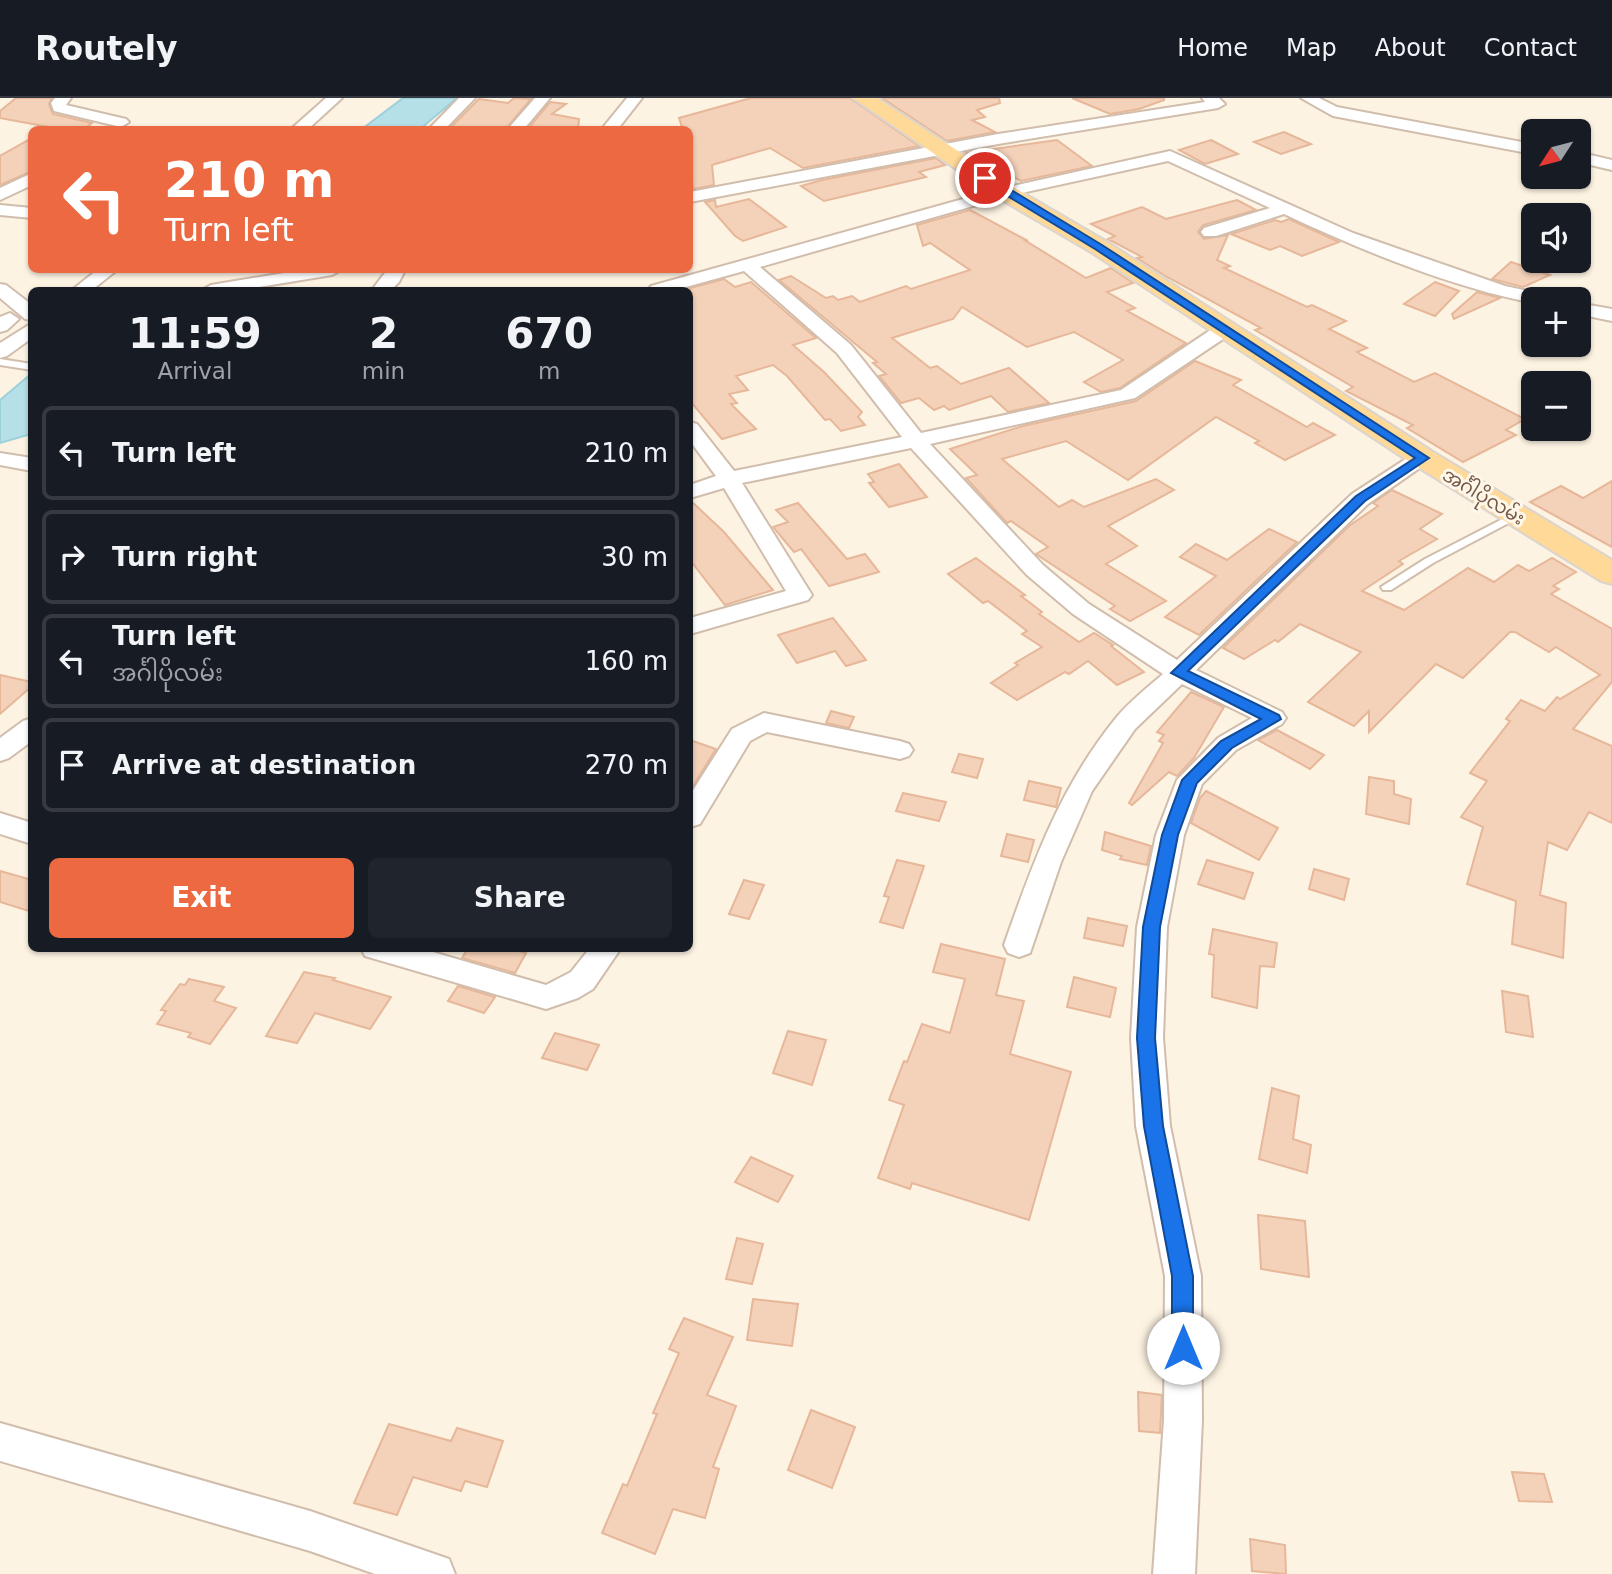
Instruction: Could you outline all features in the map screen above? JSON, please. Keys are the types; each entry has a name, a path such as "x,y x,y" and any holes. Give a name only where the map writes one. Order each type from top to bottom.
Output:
{"main road":[{"name":"အင်္ဂါပိုလမ်း","path":"863,98 1005,192 1099,247 1423,458 1612,574"}],"street":[{"path":"64,98 58,103 59,108 121,122 115,126"},
{"path":"302,126 335,98"},
{"path":"439,126 468,98"},
{"path":"518,126 543,98"},
{"path":"611,126 635,98"},
{"path":"693,196 998,139 1217,104 1209,98"},
{"path":"1308,98 1334,111 1521,147"},
{"path":"667,287 1005,192 1170,156 1284,209 1373,246 1500,291 1521,295"},
{"path":"1591,160 1612,165"},
{"path":"0,195 28,179"},
{"path":"1210,232 1284,209"},
{"path":"0,210 28,213"},
{"path":"746,264 844,349 916,441 1035,570 1081,609 1178,673 1273,719 1227,744 1190,780 1170,835 1152,927 1146,1038 1153,1126 1182,1276 1183,1420 1174,1574"},
{"path":"85,287 104,273"},
{"path":"229,287 314,273"},
{"path":"384,287 395,273"},
{"path":"0,289 28,312"},
{"path":"1591,310 1612,315"},
{"path":"3,322 28,316"},
{"path":"693,491 729,479 1082,406 1128,394 1225,329"},
{"path":"0,352 28,333"},
{"path":"693,432 729,479 800,595 693,625"},
{"path":"1019,945 1047,862 1080,788 1126,723 1360,499 1423,458"},
{"path":"0,459 28,464"},
{"path":"693,812 741,735 764,722 900,750"},
{"path":"0,752 28,730"},
{"path":"0,823 28,833"},
{"path":"390,952 546,997 571,990 586,980 604,952"},
{"path":"0,1441 310,1531 434,1574"}],"lane":[{"path":"0,362 28,366"},
{"path":"1387,587 1429,561 1516,515"}],"water":[{"path":"403,98 457,98 424,126 366,126"},
{"path":"28,377 28,435 0,443 0,400"}],"building":[{"path":"16,98 52,98 49,104 53,114 92,123 88,126 43,126 0,118 0,111"},
{"path":"514,98 531,99 508,126 452,126 479,99 508,103"},
{"path":"751,98 850,98 919,146 803,168 770,148 712,165 714,185 693,189 693,126 682,126 679,118"},
{"path":"882,98 999,98 1000,103 977,110 985,117 972,120 995,132 947,141"},
{"path":"1072,98 1164,100 1139,109 1110,114"},
{"path":"550,102 566,104 552,114 579,119 578,126 530,126"},
{"path":"1284,132 1311,144 1281,154 1254,142"},
{"path":"28,140 28,173 0,185 0,156"},
{"path":"1057,140 1092,166 1021,181 966,153"},
{"path":"1211,140 1238,154 1205,164 1179,150"},
{"path":"936,158 945,165 919,172 926,177 824,201 801,186 822,180"},
{"path":"749,199 786,227 743,241 735,236 705,202 715,200 716,207"},
{"path":"1237,200 1256,210 1203,225 1198,232 1204,239 1228,235 1217,260 1230,266 1224,268 1307,307 1312,305 1346,321 1329,329 1367,348 1357,352 1414,382 1435,373 1521,417 1521,421 1506,430 1516,435 1463,462 1407,428 1413,425 1346,391 1353,387 1255,330 1261,328 1167,277 1137,258 1142,257 1108,239 1115,236 1091,224 1142,207 1166,219"},
{"path":"970,210 1028,241 1086,278 1111,268 1133,283 1107,292 1135,308 1127,311 1186,343 1120,388 1101,392 1084,382 1123,360 1074,332 1027,347 962,307 953,319 892,338 930,368 937,366 961,384 1009,368 1049,403 1008,412 991,396 949,410 944,406 934,410 919,398 901,403 879,376 886,374 873,363 877,362 779,280 791,276 826,298 833,296 838,300 852,296 860,302 906,286 911,289 970,270 930,243 923,246 917,225"},
{"path":"1289,219 1339,242 1302,256 1280,246 1270,250 1231,234 1275,220 1281,222"},
{"path":"1511,262 1521,265 1521,273 1550,275 1523,287 1492,279"},
{"path":"724,279 735,287 751,282 816,338 793,345 824,372 862,412 858,417 865,425 841,431 830,419 825,420 787,376 773,365 736,376 748,390 729,394 737,403 731,404 756,429 722,439 693,405 693,287"},
{"path":"1435,282 1459,291 1435,316 1404,304"},
{"path":"1477,292 1500,298 1454,319 1452,314"},
{"path":"1195,361 1241,380 1233,385 1307,427 1313,423 1335,435 1285,460 1255,443 1259,441 1216,417 1128,480 1066,441 1002,459 1059,507 1072,500 1084,507 1156,479 1174,490 1108,526 1137,546 1106,564 1166,601 1130,621 1110,609 1115,606 1036,554 1048,547 1011,521 1007,523 966,478 977,475 950,449 1023,426 1136,401"},
{"path":"899,464 927,497 889,507 869,483 874,482 868,474"},
{"path":"1612,481 1612,547 1530,502 1561,486 1583,498"},
{"path":"1392,490 1442,514 1420,529 1437,539 1399,561 1403,564 1362,591 1404,610 1468,568 1494,582 1518,565 1529,571 1552,558 1576,572 1553,586 1559,589 1551,594 1612,629 1612,682 1573,729 1612,746 1612,823 1589,812 1567,850 1548,842 1540,895 1566,903 1563,958 1512,944 1516,901 1467,884 1483,827 1461,817 1487,781 1470,773 1510,721 1506,719 1521,700 1545,711 1557,697 1560,699 1600,675 1556,647 1549,652 1515,632 1510,632 1463,678 1436,664 1369,732 1369,711 1354,726 1308,702 1361,652 1300,624 1278,642 1275,640 1244,659 1223,648 1349,526 1378,506 1373,503"},
{"path":"693,503 724,532 773,590 725,605 693,564"},
{"path":"798,503 847,559 865,554 879,572 829,586 801,549 794,552 773,527 788,522 776,510"},
{"path":"1269,529 1297,542 1199,635 1165,617 1216,576 1180,557 1196,544 1227,560"},
{"path":"976,558 1025,595 1021,596 1042,612 1039,614 1079,642 1094,633 1113,645 1111,646 1144,672 1117,685 1088,661 1069,674 1065,672 1017,700 991,683 1018,665 1015,663 1042,647 1022,634 1027,631 988,601 983,603 948,574"},
{"path":"833,618 866,660 846,666 835,651 797,663 778,635"},
{"path":"0,675 28,681 28,690 0,714"},
{"path":"1191,692 1224,707 1194,758 1177,776 1169,772 1132,805 1129,803 1163,743 1159,741 1164,735 1157,732"},
{"path":"831,711 854,717 849,728 826,723"},
{"path":"1277,730 1324,755 1310,769 1258,740"},
{"path":"693,741 716,749 693,786"},
{"path":"959,754 983,759 977,778 952,772"},
{"path":"1369,777 1394,781 1394,794 1411,799 1409,824 1366,814"},
{"path":"1029,781 1061,788 1056,807 1024,800"},
{"path":"1206,791 1278,828 1259,860 1191,823 1200,798"},
{"path":"903,793 946,802 939,821 896,811"},
{"path":"1105,832 1151,846 1147,865 1120,859 1122,856 1102,850"},
{"path":"1007,834 1034,840 1028,862 1001,856"},
{"path":"897,860 924,866 903,928 880,922 889,897 884,896"},
{"path":"1207,860 1253,873 1244,899 1198,884"},
{"path":"1314,869 1349,879 1344,900 1309,889"},
{"path":"0,871 28,879 28,911 0,902"},
{"path":"744,880 764,885 749,919 729,914"},
{"path":"1088,918 1127,926 1123,946 1084,938"},
{"path":"1213,929 1277,943 1274,967 1260,966 1257,1008 1212,997 1214,955 1209,954"},
{"path":"941,944 1005,959 996,995 1024,1001 1010,1054 1071,1072 1029,1220 912,1183 910,1189 878,1178 904,1105 889,1100 904,1061 907,1062 922,1024 950,1033 965,979 933,972"},
{"path":"466,952 526,953 515,973 462,958"},
{"path":"304,972 335,978 333,980 391,997 370,1029 315,1013 297,1043 266,1036"},
{"path":"1074,977 1116,988 1110,1017 1067,1007"},
{"path":"189,979 224,987 214,1001 236,1008 210,1044 188,1037 191,1033 157,1024 166,1011 161,1010 180,984 185,985"},
{"path":"458,986 495,997 484,1013 448,1001"},
{"path":"1502,991 1528,996 1533,1037 1506,1032"},
{"path":"788,1031 826,1040 812,1085 773,1073"},
{"path":"555,1033 599,1045 587,1070 542,1058"},
{"path":"1272,1088 1299,1096 1293,1139 1311,1145 1307,1173 1259,1159"},
{"path":"751,1157 793,1176 778,1202 735,1182"},
{"path":"1258,1215 1305,1221 1309,1277 1261,1269"},
{"path":"737,1238 763,1244 752,1284 726,1279"},
{"path":"753,1299 798,1304 792,1346 747,1340"},
{"path":"684,1318 733,1337 707,1395 736,1406 713,1467 719,1469 705,1518 673,1509 655,1554 602,1533 623,1484 627,1486 657,1414 653,1413 679,1353 669,1349"},
{"path":"1138,1392 1162,1395 1160,1433 1139,1431"},
{"path":"811,1410 855,1427 832,1488 788,1470"},
{"path":"389,1424 451,1441 457,1428 503,1441 487,1487 465,1481 461,1491 413,1477 397,1515 354,1503"},
{"path":"1512,1472 1544,1474 1552,1502 1519,1501"},
{"path":"1250,1539 1285,1545 1286,1574 1252,1571"}],"route":[{"path":"985,178 1099,247 1423,458 1360,499 1178,673 1273,719 1227,744 1190,780 1170,835 1152,927 1146,1038 1153,1126 1182,1276 1183,1348"}]}
